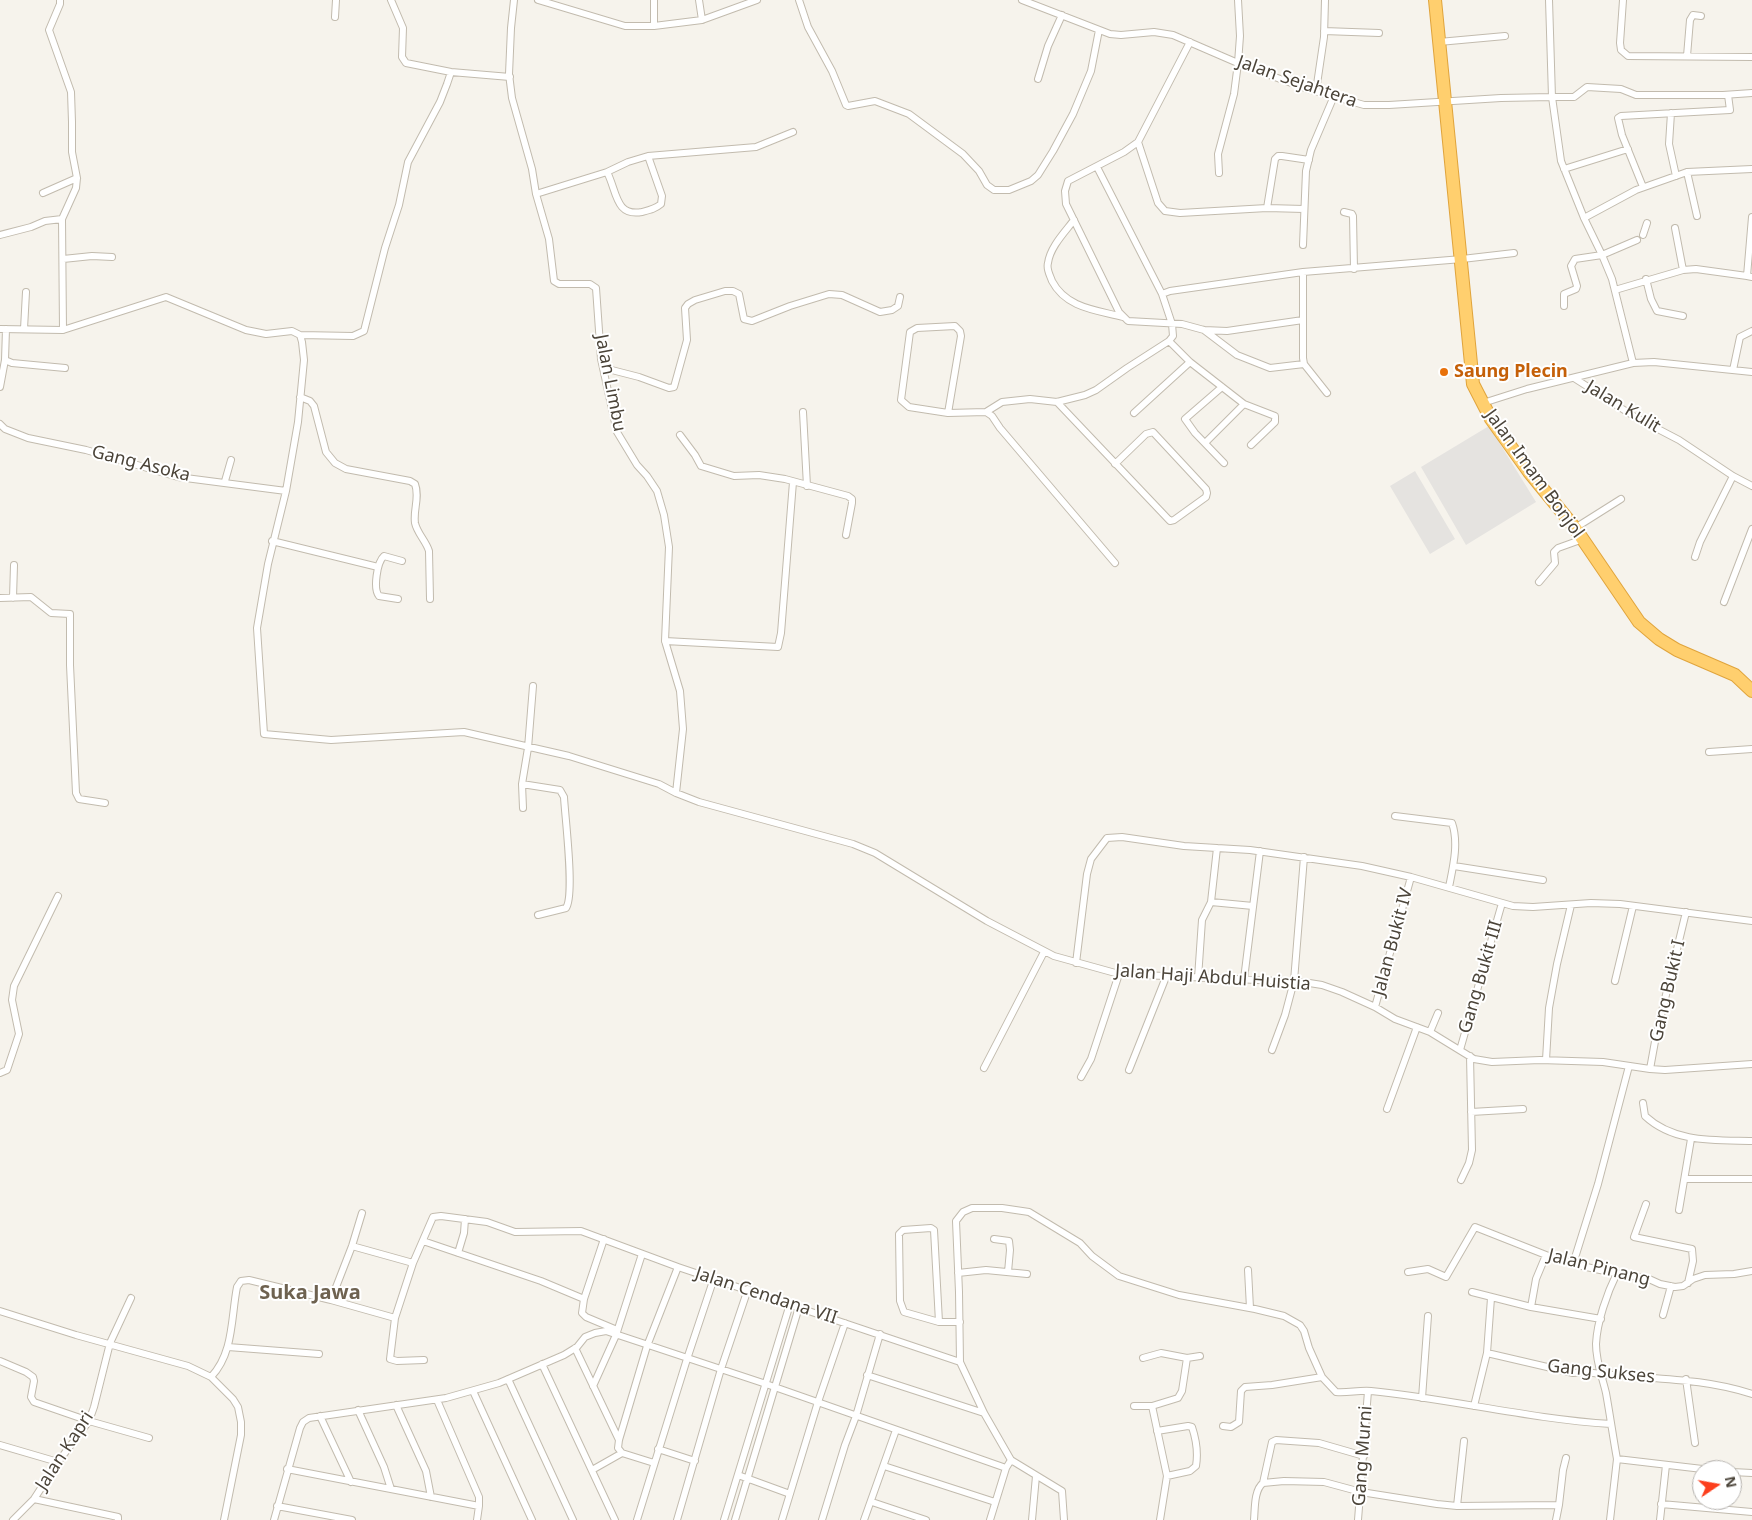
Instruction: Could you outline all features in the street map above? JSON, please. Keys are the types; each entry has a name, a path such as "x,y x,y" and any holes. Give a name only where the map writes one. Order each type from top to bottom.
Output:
{"highway":[{"name":"Jalan Imam Bonjol","path":"1435,0 1473,384 1491,419 1529,472 1583,539 1638,622 1677,650 1735,675 1752,691"}],"street":[{"path":"60,0 54,20 48,30 71,92 72,152 77,178 76,188 62,219 63,330"},
{"path":"335,17 336,0"},
{"path":"392,0 403,28 402,57 406,63 450,72 510,77"},
{"name":"Jalan Limbu","path":"514,0 511,28 510,77 512,98 549,239 554,282 559,284 590,284 596,288 602,359 617,432 637,465 657,491 664,515 669,547 665,641 680,691 683,729 676,793"},
{"path":"538,0 625,26 654,26 702,20 757,0"},
{"path":"654,0 654,26"},
{"path":"699,0 702,20"},
{"path":"799,0 808,27 832,71 844,104 848,106 875,101 909,114 964,154 979,171 987,185 994,190 1009,190 1031,181 1038,175 1073,114 1089,78 1100,30 1022,0"},
{"path":"1219,173 1218,154 1234,94 1238,63 1240,36 1238,0"},
{"path":"1316,91 1324,31 1325,0"},
{"path":"1548,0 1552,97 1560,155 1564,169 1584,218 1602,254 1615,290 1633,363"},
{"path":"1623,0 1620,43 1621,50 1628,56 1752,57"},
{"path":"1038,79 1048,46 1062,15"},
{"path":"1687,56 1690,20 1693,15 1701,16"},
{"name":"Jalan Sejahtera","path":"1100,30 1121,35 1154,32 1173,35 1247,68 1364,105 1501,98 1574,97 1587,87 1621,89 1636,94 1728,95 1752,93"},
{"path":"1324,31 1379,33"},
{"path":"1439,42 1505,36"},
{"path":"1190,42 1138,142 1124,152 1068,181 1065,191 1066,204 1119,312 1128,321 1192,326 1204,330 1226,331 1303,320"},
{"path":"0,387 5,360 3,329 63,330 166,297 246,330 266,334 292,331 300,334 353,336 364,332 384,248 399,205 408,162 440,102 448,84 450,72"},
{"path":"1643,188 1618,118 1621,116 1730,110 1728,95"},
{"path":"1303,245 1306,171 1317,135 1334,96"},
{"path":"1671,113 1669,138 1676,176"},
{"path":"536,194 607,172 628,162 648,156 756,147 794,132"},
{"path":"1138,142 1158,203 1165,211 1180,213 1267,208 1304,209"},
{"path":"1564,169 1628,149"},
{"path":"607,172 620,206 626,212 634,213 654,210 661,204 662,196 648,156"},
{"path":"1267,208 1275,159 1278,156 1282,156 1309,160"},
{"path":"948,413 961,336 960,331 955,326 917,328 910,332 901,400 908,407 948,413 986,412 1002,402 1030,399 1058,402 1080,396 1096,390 1169,342 1173,336 1172,324 1162,294 1097,167"},
{"path":"1584,218 1643,188 1687,172 1752,169"},
{"path":"1687,172 1697,216"},
{"path":"43,193 77,178"},
{"path":"1344,212 1353,216 1354,269"},
{"path":"1615,290 1683,270 1696,269 1750,277 1752,217"},
{"path":"0,235 30,227 45,220 62,219"},
{"path":"1074,220 1051,253 1047,264 1049,274 1058,291 1070,302 1123,317"},
{"path":"1564,306 1564,294 1576,289 1578,286 1571,266 1575,259 1602,254 1640,238 1647,223"},
{"path":"1675,228 1683,270"},
{"path":"1162,294 1182,288 1303,272 1354,269 1514,253"},
{"path":"63,259 92,256 112,257"},
{"path":"1303,272 1304,364 1327,393"},
{"path":"1646,280 1650,299 1657,311 1683,316"},
{"path":"604,368 639,377 669,388 674,387 687,340 685,308 695,300 725,291 733,291 739,294 744,319 752,322 790,306 830,294 842,295 880,312 892,310 898,306 900,297"},
{"path":"24,329 26,292"},
{"path":"1204,330 1237,355 1270,368 1304,364"},
{"path":"1733,370 1740,337 1752,331"},
{"path":"300,334 304,360 298,422 286,491 272,541 378,567"},
{"path":"1169,342 1190,362 1244,404 1275,416 1276,422 1251,445"},
{"path":"5,360 12,363 65,368"},
{"path":"1134,413 1190,362"},
{"path":"1574,378 1633,363 1654,362 1752,372"},
{"name":"Jalan Kulit","path":"1483,403 1527,389 1574,378 1635,417 1679,440 1733,476 1752,486"},
{"path":"1222,387 1186,418 1195,433 1224,464"},
{"path":"300,397 310,400 314,406 326,452 335,463 346,469 410,481 415,484 417,493 415,522 429,551 430,599"},
{"path":"1058,402 1115,464 1170,520 1174,520 1206,497 1206,488 1153,432 1146,434 1115,464"},
{"path":"1205,443 1244,404"},
{"path":"803,412 807,486"},
{"path":"986,412 992,416 1115,563"},
{"name":"Gang Asoka","path":"0,424 5,429 28,438 86,450 178,476 286,491"},
{"path":"680,435 701,466 734,476 759,475 793,482 852,499 846,535"},
{"path":"225,482 231,460"},
{"path":"1695,557 1700,542 1733,476"},
{"path":"665,641 778,647 781,632 793,482"},
{"path":"1575,528 1621,499"},
{"path":"1724,602 1752,529"},
{"path":"1539,582 1554,563 1554,552 1558,548 1583,539"},
{"name":"Jalan Haji Abdul Huistia","path":"272,541 257,628 264,734 332,740 464,732 578,759 659,784 699,802 853,844 876,853 987,921 1044,952 1076,963 1119,974 1294,981 1329,987 1376,1007 1396,1019 1430,1032 1470,1056 1492,1062 1546,1060 1602,1062 1650,1069 1752,1064"},
{"path":"398,599 377,595 375,590 381,558 384,556 402,561"},
{"path":"13,598 14,565"},
{"path":"0,598 31,597 51,613 70,614 70,665 76,793 79,799 105,803"},
{"path":"523,808 522,784 528,748 533,686"},
{"path":"1709,752 1752,748"},
{"path":"522,784 560,790 564,797 569,904 566,908 538,915"},
{"path":"1396,816 1452,823 1455,831 1454,866 1449,887"},
{"path":"1076,963 1087,874 1091,859 1108,838 1122,837 1184,846 1260,851 1362,866 1449,887 1513,906 1533,907 1591,903 1633,906 1752,921"},
{"path":"1198,978 1202,920 1211,902 1217,848"},
{"path":"1244,979 1260,851"},
{"path":"1272,1050 1285,1015 1294,981 1304,857"},
{"path":"1454,866 1543,880"},
{"name":"Jalan Bukit IV","path":"1376,1007 1411,877"},
{"path":"0,1073 7,1070 19,1034 12,1000 14,986 58,896"},
{"path":"1211,902 1253,906"},
{"name":"Gang Bukit III","path":"1460,1050 1502,904"},
{"path":"1546,1060 1549,1008 1571,904"},
{"path":"1615,981 1633,906"},
{"name":"Gang Bukit I","path":"1650,1069 1656,1036 1686,912"},
{"path":"984,1068 1044,952"},
{"path":"1080,1077 1091,1060 1119,974"},
{"path":"1129,1070 1166,977"},
{"path":"1430,1032 1438,1013"},
{"path":"1387,1109 1418,1027"},
{"path":"1461,1180 1469,1163 1472,1150 1470,1056"},
{"path":"1573,1264 1598,1184 1629,1066"},
{"path":"1643,1103 1644,1116 1665,1130 1691,1139 1752,1141"},
{"path":"1471,1112 1523,1109"},
{"path":"1679,1210 1691,1139"},
{"path":"1685,1180 1752,1179"},
{"path":"1646,1204 1634,1237 1692,1249 1693,1261 1687,1284"},
{"path":"1064,1520 1062,1492 1011,1460 984,1413 960,1362 956,1221 963,1212 972,1208 1002,1208 1028,1212 1080,1243 1092,1256 1119,1276 1179,1296 1284,1316 1300,1325 1322,1377 1336,1392 1368,1391 1574,1422 1611,1424"},
{"path":"331,1300 352,1246 362,1213"},
{"name":"Jalan Cendana VII","path":"423,1241 433,1217 441,1216 487,1222 515,1232 581,1231 678,1267 960,1362"},
{"path":"458,1253 464,1233 465,1219"},
{"name":"Jalan Pinang","path":"1408,1272 1428,1269 1446,1277 1475,1226 1573,1264 1649,1279 1671,1286 1683,1286 1693,1279 1705,1275 1752,1271"},
{"path":"939,1322 934,1232 931,1228 903,1230 899,1234 900,1301 902,1309 912,1316 939,1322 960,1322"},
{"path":"604,1239 584,1299 582,1313 586,1317 647,1346 766,1384 1006,1468"},
{"path":"994,1239 1009,1241 1008,1272"},
{"path":"424,1360 397,1361 390,1359 395,1318 413,1263 423,1241 541,1281 584,1299"},
{"path":"352,1246 413,1263"},
{"path":"593,1386 616,1332 642,1254"},
{"path":"1531,1306 1536,1280 1546,1255"},
{"path":"654,1463 622,1453 618,1448 647,1346 678,1267"},
{"path":"958,1273 986,1270 1027,1274"},
{"path":"1248,1270 1250,1308"},
{"path":"1610,1520 1617,1459 1606,1394 1597,1366 1596,1344 1611,1285 1617,1273"},
{"path":"637,1520 658,1449 714,1278"},
{"path":"212,1377 220,1368 228,1347 236,1287 241,1281 249,1280 395,1318"},
{"path":"1663,1315 1671,1286"},
{"path":"677,1520 721,1370 748,1290"},
{"path":"1472,1292 1491,1298 1601,1319"},
{"name":"Jalan Kapri","path":"13,1520 34,1499 58,1462 89,1421 110,1343 131,1298"},
{"path":"1474,1406 1487,1353 1491,1298"},
{"path":"724,1520 790,1304"},
{"path":"735,1520 799,1307"},
{"path":"0,1310 76,1335 188,1366 212,1377 238,1406 241,1422 241,1435 224,1520"},
{"path":"1422,1398 1428,1316"},
{"path":"782,1520 818,1402 845,1323"},
{"path":"274,1520 295,1442 303,1422 309,1418 437,1400 473,1391 508,1379 564,1355 575,1348 585,1337 606,1331 616,1332"},
{"path":"822,1520 880,1334"},
{"path":"228,1347 319,1354"},
{"path":"575,1348 619,1440"},
{"path":"1143,1358 1162,1353 1187,1358 1200,1356"},
{"name":"Gang Sukses","path":"1487,1353 1573,1373 1586,1372 1686,1380 1725,1386 1752,1394"},
{"path":"1134,1406 1152,1406 1178,1398 1182,1391 1187,1358"},
{"path":"0,1361 33,1377 31,1397 34,1402 89,1421 149,1438"},
{"path":"542,1364 615,1520"},
{"path":"867,1375 984,1413"},
{"path":"1223,1426 1231,1427 1239,1422 1241,1391 1245,1387 1322,1377"},
{"path":"508,1379 573,1520"},
{"path":"1686,1380 1695,1443"},
{"path":"473,1391 532,1520"},
{"name":"Gang Murni","path":"1358,1520 1368,1391"},
{"path":"437,1400 479,1497 478,1520"},
{"path":"396,1405 426,1471 431,1497"},
{"path":"1152,1406 1167,1476 1160,1520"},
{"path":"358,1410 384,1467 391,1489"},
{"path":"320,1416 351,1482"},
{"path":"1158,1431 1188,1426 1192,1427 1193,1430 1196,1466 1190,1471 1167,1476"},
{"path":"864,1520 872,1502 896,1430"},
{"path":"1254,1520 1258,1488 1263,1483 1272,1442 1276,1440 1320,1443 1364,1456"},
{"path":"1457,1506 1464,1441"},
{"path":"0,1445 58,1462"},
{"path":"658,1449 695,1461"},
{"path":"592,1470 622,1453"},
{"path":"1556,1520 1566,1458"},
{"path":"1617,1459 1692,1468"},
{"path":"990,1520 1006,1468 1011,1460"},
{"path":"884,1466 995,1502"},
{"path":"1660,1520 1666,1466"},
{"path":"287,1469 479,1506"},
{"path":"738,1475 790,1494"},
{"path":"1032,1520 1036,1476"},
{"path":"1263,1483 1284,1481 1324,1482 1361,1492 1457,1506 1559,1505"},
{"path":"34,1499 118,1517 118,1520"},
{"path":"872,1502 926,1520"},
{"path":"1661,1504 1752,1512"},
{"path":"277,1506 352,1520"}],"shaded area":[{"path":"1489,426 1536,502 1466,545 1421,467"},
{"path":"1415,471 1455,539 1430,554 1390,486"}],"place":[{"name":"Saung Plecin","path":"1444,372"}],"district":[{"name":"Suka Jawa","path":"310,1293"}]}
